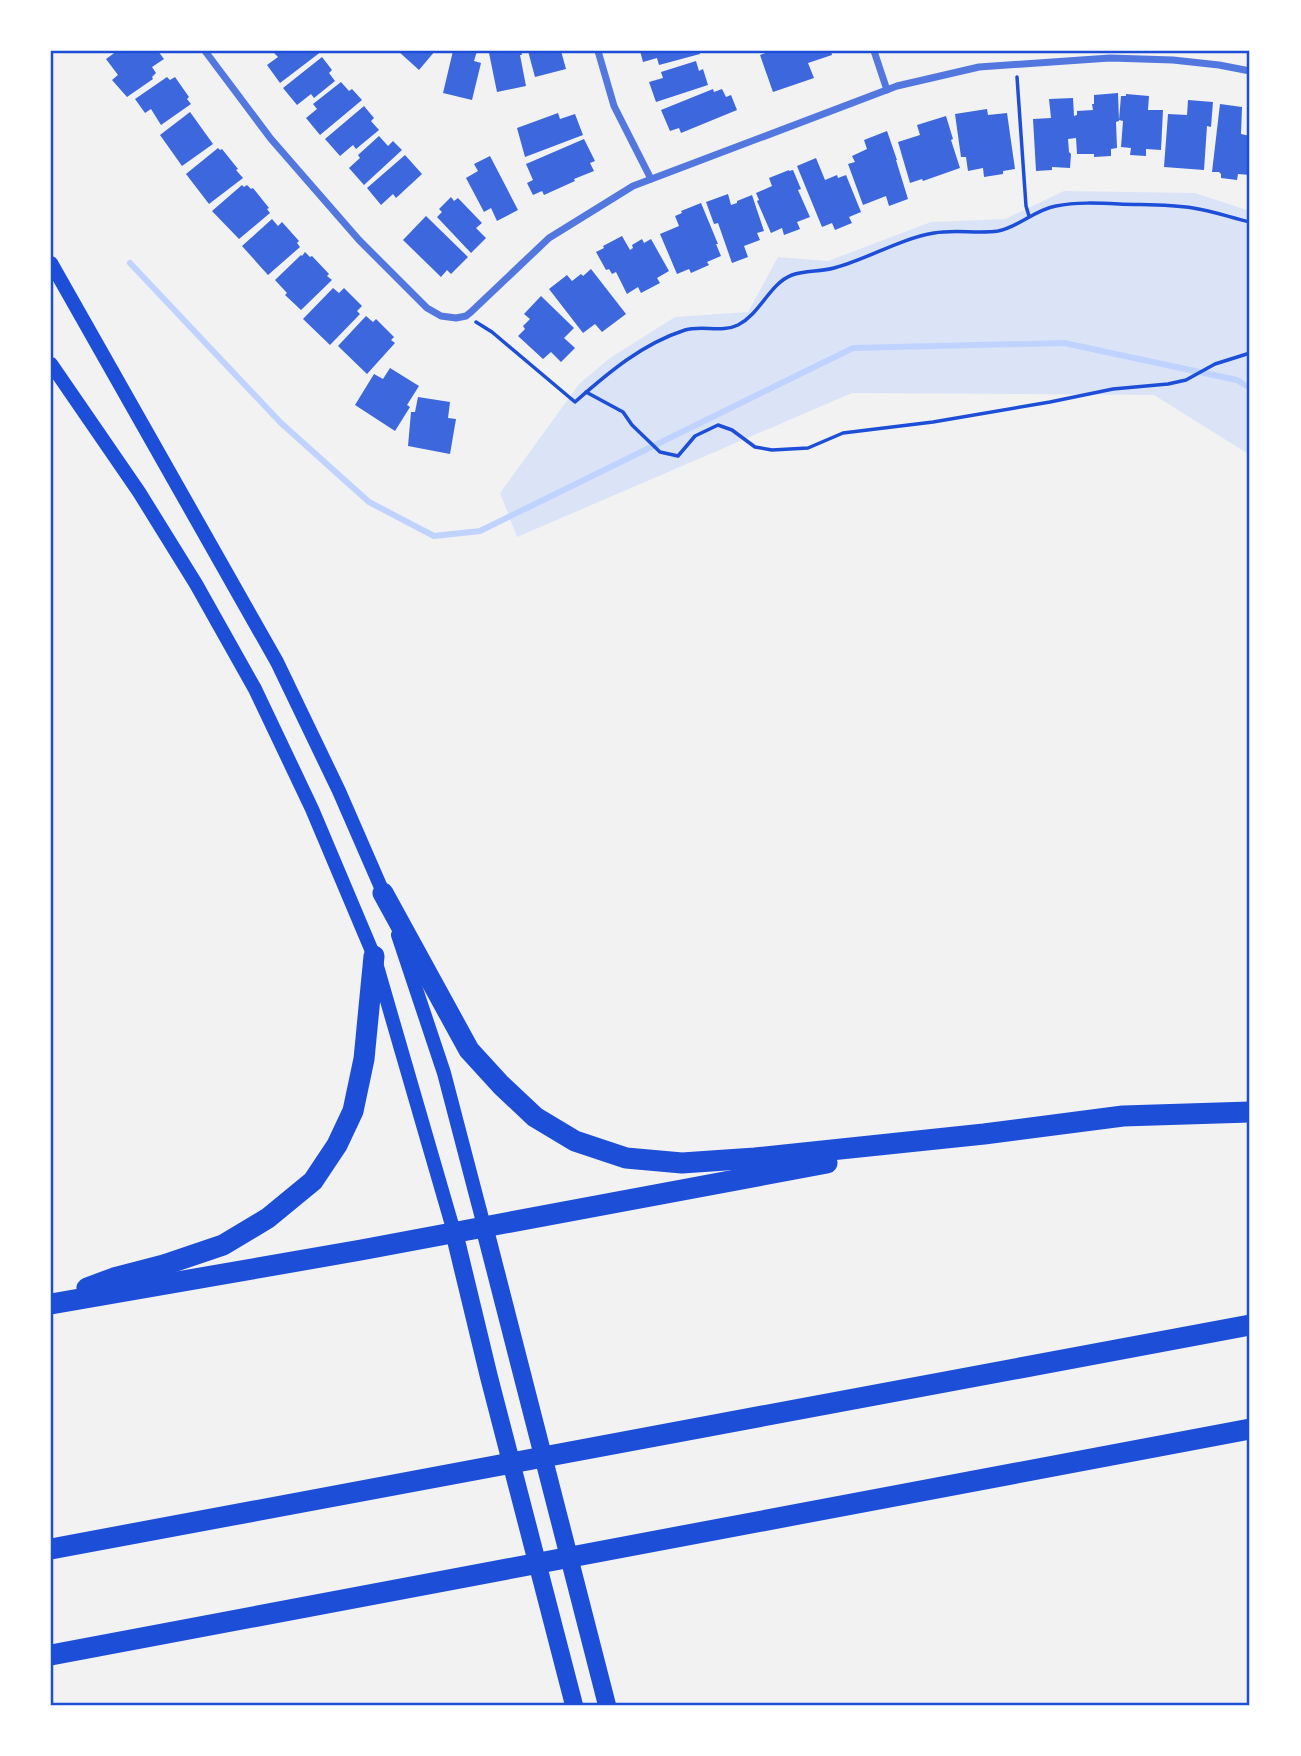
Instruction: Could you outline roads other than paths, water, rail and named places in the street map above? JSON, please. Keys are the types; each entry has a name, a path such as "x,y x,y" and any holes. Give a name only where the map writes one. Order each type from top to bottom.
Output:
{"highway":[{"path":"383,893 469,1050 501,1086 535,1117 575,1141 626,1158 682,1163 755,1158 984,1134 1123,1116 1250,1112"},
{"path":"51,1303 114,1278 223,1245 268,1218 313,1181 337,1145 353,1111 364,1059 373,956"},
{"path":"51,1303 361,1250 984,1134"},
{"path":"51,1549 1250,1325"},
{"path":"51,1655 1250,1429"}],"main road":[{"path":"51,263 277,662 339,791 383,893 444,1073 607,1705"},
{"path":"51,364 139,492 196,584 255,689 312,809 373,956 454,1232 574,1705"}],"street":[{"path":"205,51 271,139 359,240 427,308 441,316 456,318 466,316 549,238 633,186 887,90 979,67 1110,58 1173,60 1250,71"},
{"path":"598,51 614,106 651,179"},
{"path":"874,51 887,90"}],"waterway":[{"path":"130,263 281,423 369,502 434,536 480,531 853,348 1064,343 1237,380 1250,388"}]}
